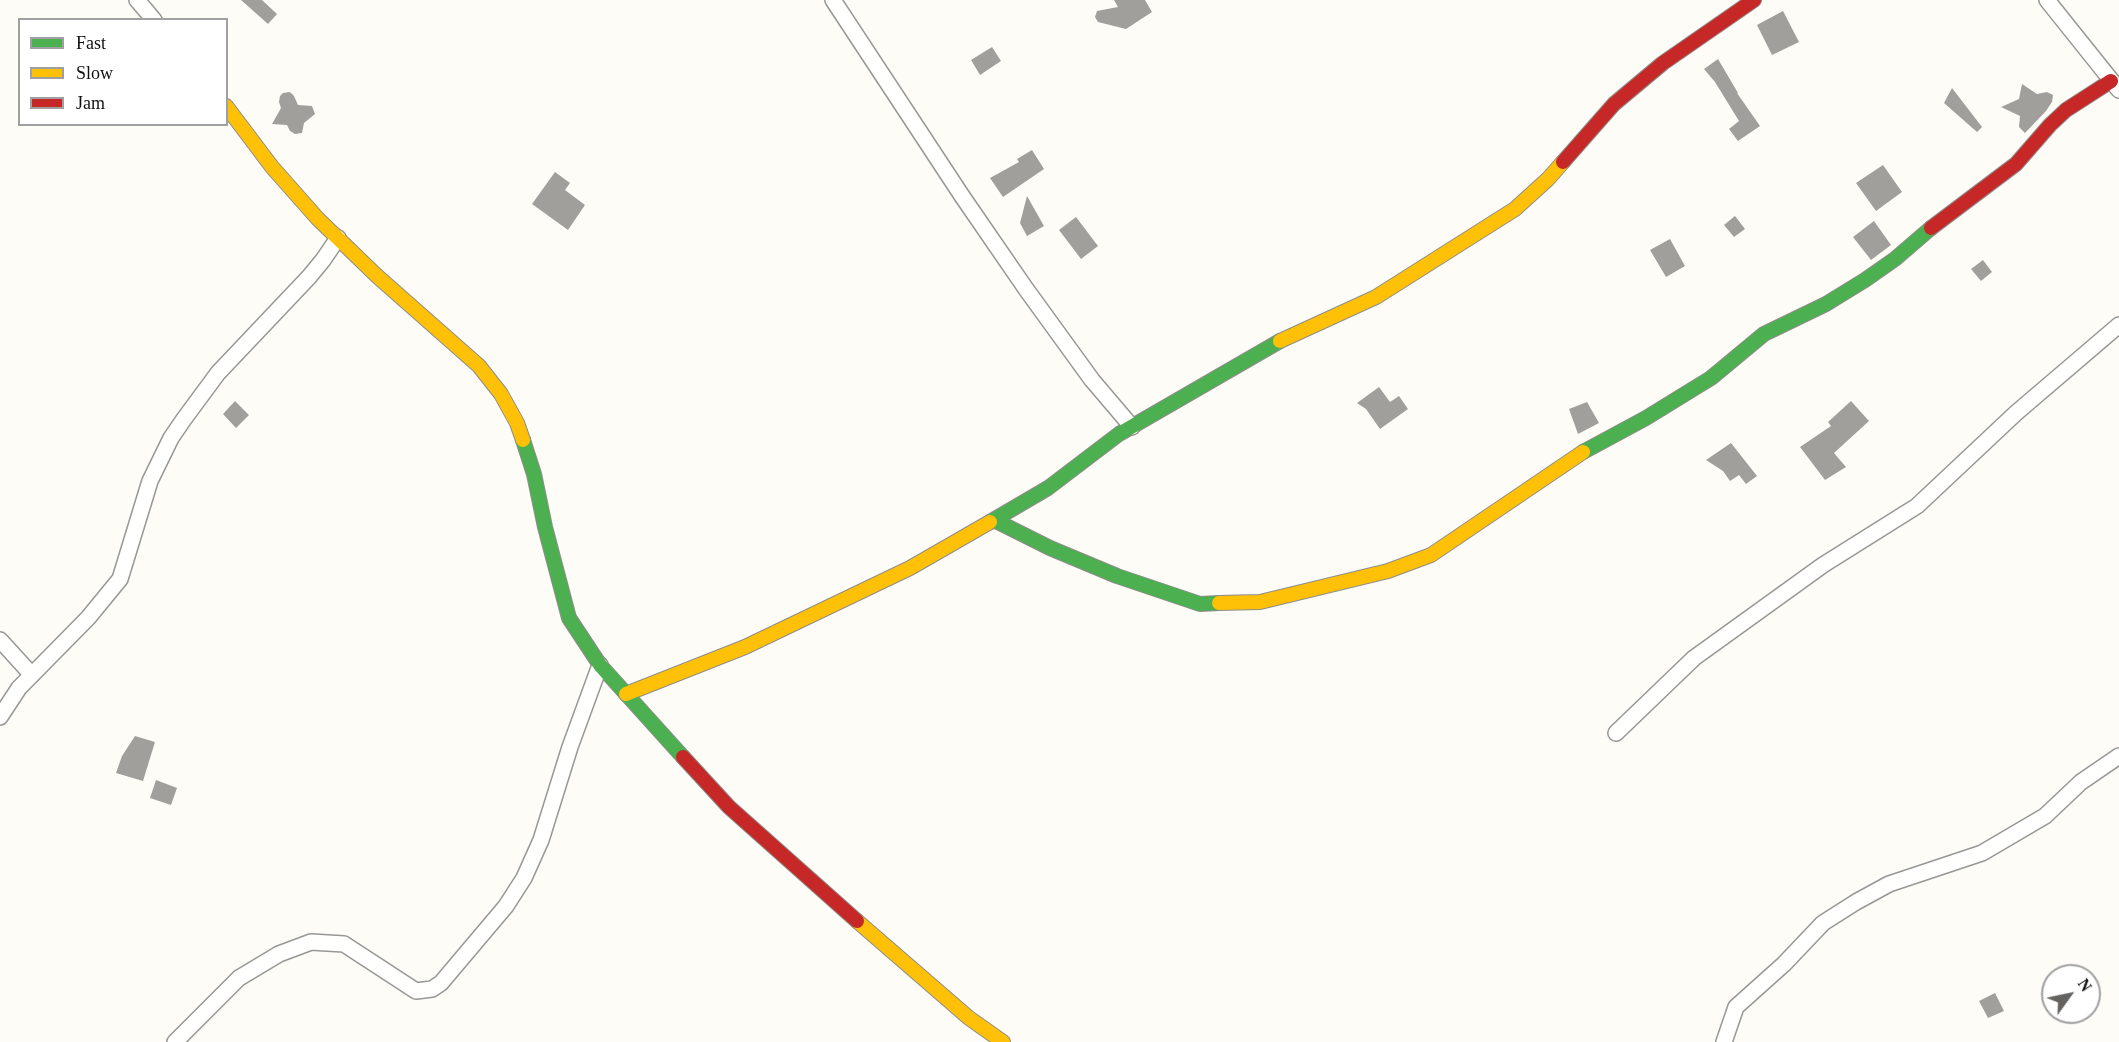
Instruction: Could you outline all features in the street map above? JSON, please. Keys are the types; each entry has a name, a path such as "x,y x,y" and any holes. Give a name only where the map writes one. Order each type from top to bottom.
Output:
{"street":[{"path":"137,0 152,18"},
{"path":"833,0 1026,289 1092,380 1132,427"},
{"path":"626,694 745,647 910,568 1048,488 1119,434 1288,336 1376,297 1515,209 1548,179 1614,104 1663,63 1754,0"},
{"path":"994,520 1050,548 1117,576 1200,604 1260,602 1388,570 1431,555 1577,455 1646,418 1711,378 1764,334 1826,304 1865,280 2016,164 2066,110 2115,86 2047,0"},
{"path":"228,109 272,167 318,219 479,366 501,394 517,423 534,474 545,527 569,618 600,665 729,807 906,965 969,1018 1003,1042"},
{"path":"0,717 19,688 88,618 120,579 150,481 171,438 184,418 218,373 309,277 338,238"},
{"path":"1616,733 1702,652 1823,565 1917,506 2016,413 2119,325"},
{"path":"0,640 32,675"},
{"path":"175,1042 239,978 279,954 311,942 344,944 416,992 432,989 441,982 506,906 524,878 541,840 570,747 600,665"},
{"path":"1724,1042 1736,1007 1784,964 1823,923 1889,884 1982,853 2046,816 2081,782 2119,756"}],"building":[{"path":"241,0 262,0 277,14 268,24"},
{"path":"1114,0 1145,0 1152,12 1126,29 1098,22 1095,17 1097,11 1118,7"},
{"path":"1783,11 1799,42 1772,55 1757,25"},
{"path":"992,47 1001,61 980,75 971,60"},
{"path":"1718,59 1737,93 1760,126 1738,141 1729,129 1739,121 1715,82 1704,69"},
{"path":"2022,84 2037,94 2047,92 2053,95 2052,102 2046,111 2025,133 2019,127 2020,116 2001,107 2019,99"},
{"path":"1952,88 1982,127 1977,132 1944,103"},
{"path":"290,92 298,105 312,106 315,114 304,123 302,133 295,134 287,125 272,124 281,108 280,96"},
{"path":"1032,150 1044,169 1003,197 990,178 1019,162 1017,159"},
{"path":"1883,165 1902,192 1876,211 1856,183"},
{"path":"555,172 570,183 565,190 585,205 568,230 532,204"},
{"path":"1027,196 1044,226 1027,236 1020,223"},
{"path":"1735,216 1745,229 1734,237 1724,225"},
{"path":"1076,217 1098,246 1081,259 1059,230"},
{"path":"1874,221 1891,245 1871,260 1853,237"},
{"path":"1670,239 1685,266 1666,277 1650,250"},
{"path":"1983,260 1992,272 1981,281 1971,269"},
{"path":"1379,387 1390,402 1399,396 1408,409 1380,429 1366,409 1357,403"},
{"path":"235,401 249,415 236,428 223,414"},
{"path":"1851,401 1869,421 1834,453 1846,467 1825,480 1800,447 1831,426 1828,422"},
{"path":"1587,402 1599,423 1578,434 1569,409"},
{"path":"1731,443 1757,476 1746,484 1739,475 1730,481 1723,471 1706,460"},
{"path":"135,736 155,742 143,781 116,773 122,756"},
{"path":"156,780 177,788 171,805 150,798"},
{"path":"1995,993 2004,1011 1988,1018 1979,1001"}],"traffic: fast":[{"path":"1583,452 1646,418 1711,378 1764,334 1826,304 1865,280 1895,259 1931,228"},
{"path":"990,522 1048,488 1119,434 1280,341"},
{"path":"523,440 534,474 545,527 569,618 600,665 683,757"},
{"path":"994,520 1050,548 1117,576 1200,604 1219,603"}],"traffic: slow":[{"path":"228,109 272,167 318,219 377,276 479,366 501,394 517,423 523,440"},
{"path":"1280,341 1376,297 1515,209 1563,162"},
{"path":"1219,603 1260,602 1388,571 1431,555 1583,452"},
{"path":"626,694 745,647 910,568 990,522"},
{"path":"857,921 969,1018 1003,1042"}],"traffic: jam":[{"path":"1563,162 1614,104 1663,63 1754,0"},
{"path":"1931,228 2016,164 2066,110 2111,81"},
{"path":"683,757 729,807 857,921"}]}
